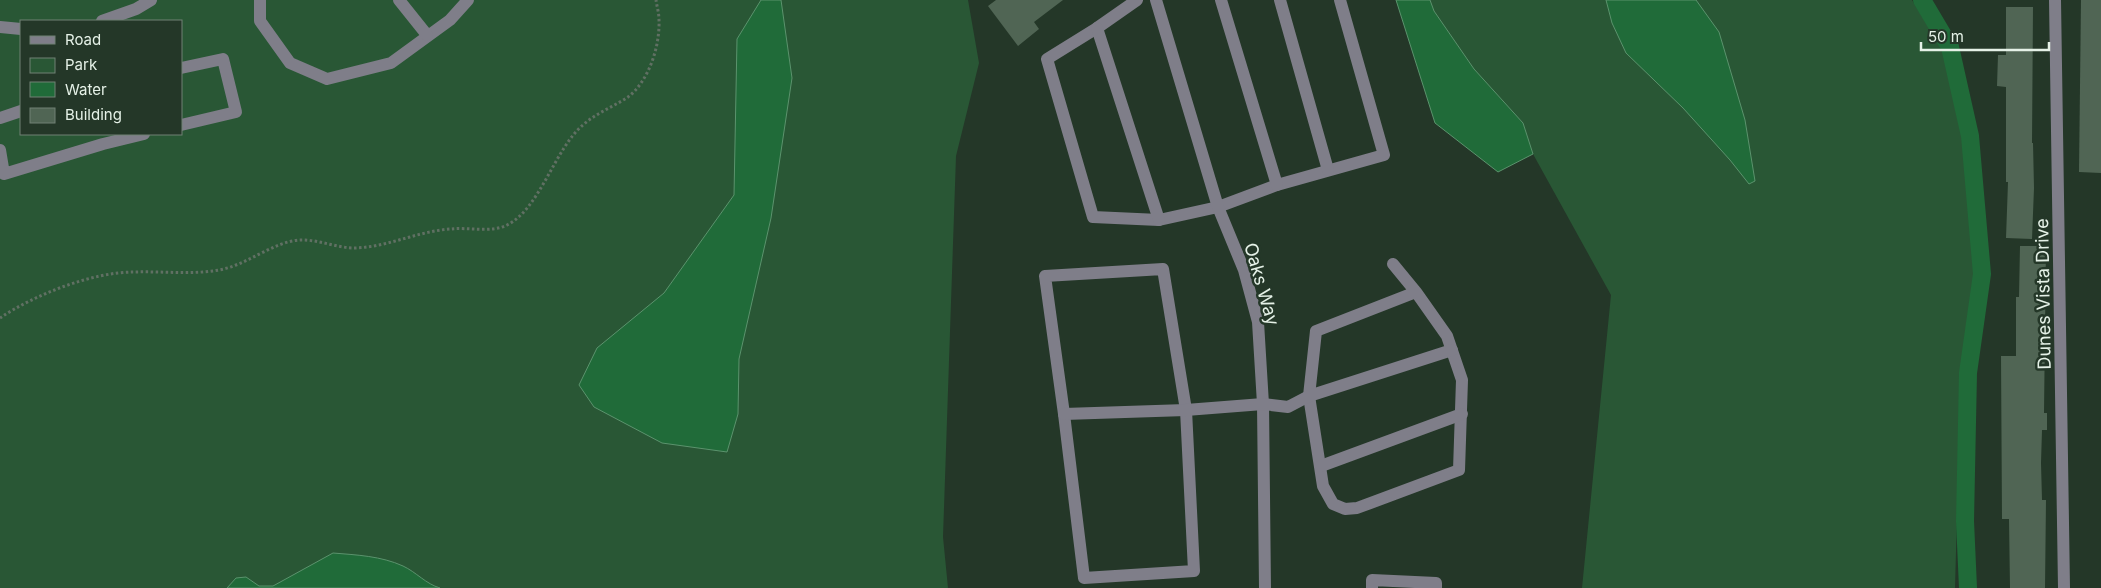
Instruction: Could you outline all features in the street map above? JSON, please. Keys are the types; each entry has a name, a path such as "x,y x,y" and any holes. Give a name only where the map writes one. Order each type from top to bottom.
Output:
{"street":[{"path":"105,20 136,9 151,0"},
{"path":"260,0 260,21 290,63 328,79 391,63 450,20 468,0"},
{"path":"399,0 427,35"},
{"path":"1137,0 1047,59 1093,217 1159,220 1218,207 1277,185 1384,155 1340,0"},
{"name":"Oaks Way","path":"1156,0 1218,207 1244,270 1258,322 1263,404 1265,588"},
{"path":"1221,0 1277,185"},
{"path":"1280,0 1328,170"},
{"name":"Dunes Vista Drive","path":"2055,0 2064,588"},
{"path":"0,27 20,29"},
{"path":"1097,28 1159,220"},
{"path":"182,68 223,58 236,112 182,125"},
{"path":"0,118 20,111"},
{"path":"0,150 4,174 102,139 136,135"},
{"path":"1393,264 1416,292 1447,336 1462,380 1459,470 1357,508 1345,509 1333,504 1323,486 1309,396 1316,331 1416,292"},
{"path":"1163,269 1186,410 1194,570 1084,578 1064,414 1046,276 1163,269"},
{"path":"1064,414 1186,410 1263,404 1288,407 1309,396 1452,350"},
{"path":"1321,466 1462,414"},
{"path":"1372,588 1372,580 1436,583 1436,588"}],"path":[{"path":"0,318 33,299 103,275 122,272 196,272 220,270 243,264 292,241 317,241 357,248 375,246 436,230 506,226 518,218 536,196 578,129 590,119 626,98 642,82 652,60 658,36 660,22 656,0"}],"green space":[{"path":"0,0 968,0 979,63 956,156 943,537 948,588 0,588"},
{"path":"1430,0 1912,0 1942,49 1964,137 1976,272 1961,371 1955,588 1582,588 1611,295 1533,154 1523,123 1474,69 1434,11"}],"water":[{"path":"761,0 781,0 792,78 771,218 739,359 738,414 727,452 662,443 594,407 579,385 597,348 664,293 734,195 737,39"},
{"path":"1396,0 1430,0 1434,11 1474,69 1523,123 1533,154 1498,172 1435,123"},
{"path":"1606,0 1696,0 1719,32 1745,120 1755,181 1749,184 1683,108 1626,53 1612,23"},
{"path":"333,553 369,556 386,560 408,569 430,584 440,588 227,588 236,578 246,577 259,586 273,586"}],"building":[{"path":"996,0 1063,0 1034,22 1039,29 1018,46 988,6"},
{"path":"2081,0 2101,0 2101,173 2079,172"},
{"path":"2006,7 2033,7 2032,143 2034,188 2032,239 2006,238 2008,182 2006,182 2006,87 1997,86 1998,55 2006,55"},
{"path":"2020,246 2046,246 2044,413 2047,413 2047,430 2042,430 2041,463 2042,500 2046,500 2045,588 2010,588 2009,519 2002,519 2001,356 2016,356 2016,297 2019,297"}],"waterway":[{"path":"1922,0 1950,47 1970,136 1982,274 1968,373 1965,521 1968,588"}]}
